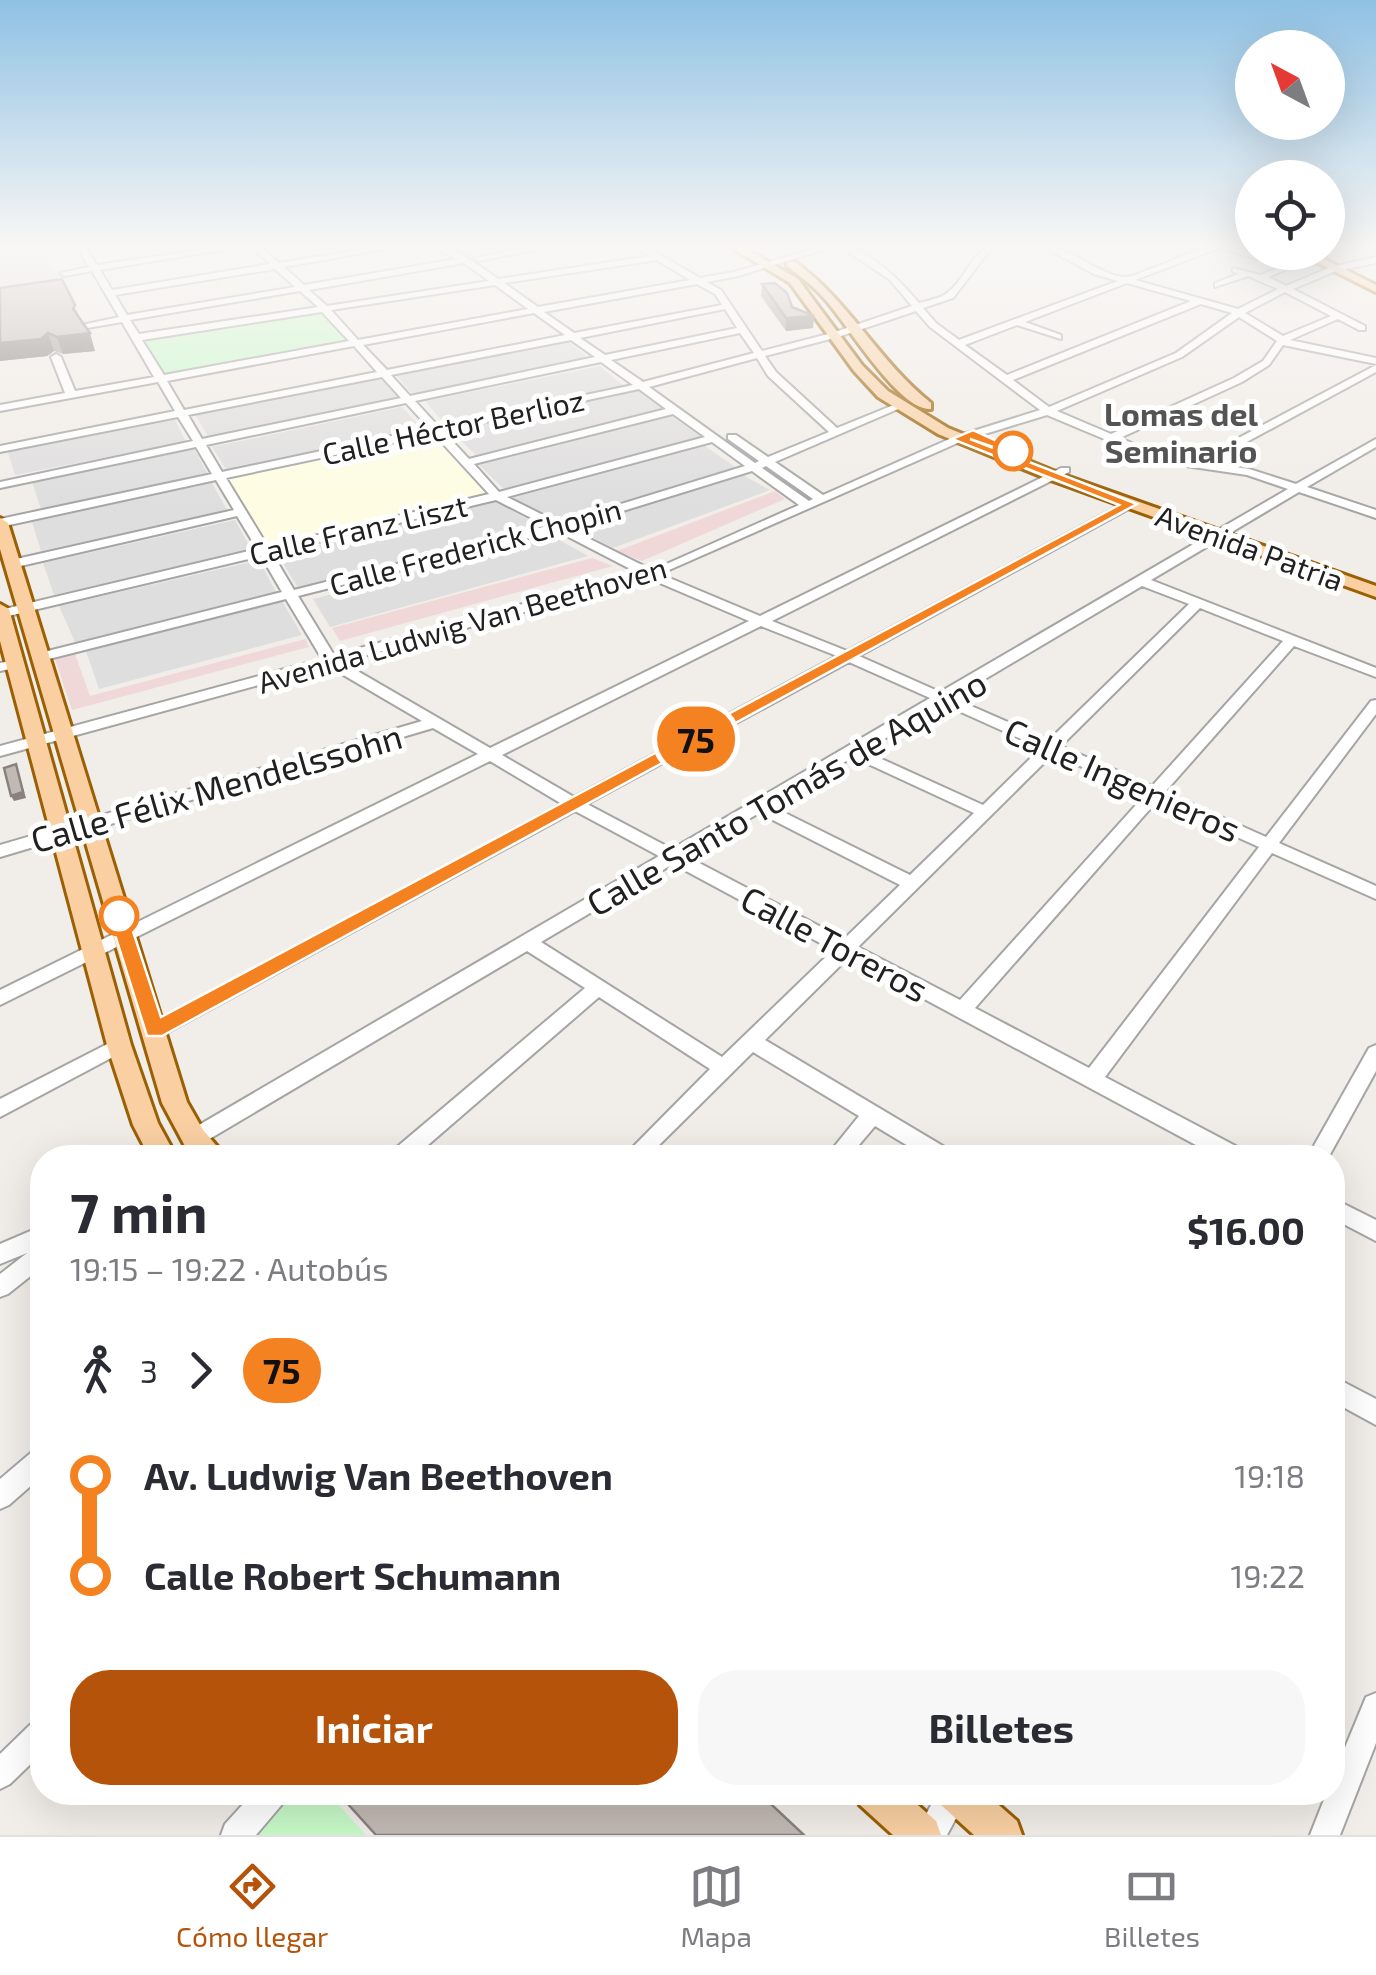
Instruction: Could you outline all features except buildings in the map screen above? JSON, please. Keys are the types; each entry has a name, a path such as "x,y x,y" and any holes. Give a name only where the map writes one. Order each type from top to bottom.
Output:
{"main road":[{"name":"Avenida Patria","path":"831,332 858,368 900,406 1130,504 1376,580"},
{"name":"Avenida Patria","path":"857,332 880,366 903,389 966,436"},
{"name":"Avenida Patria","path":"1058,473 1376,592"},
{"path":"0,523 175,1103 201,1145"},
{"path":"0,613 8,665 36,741 119,1046 156,1145"},
{"path":"888,1805 922,1835"},
{"path":"969,1805 1003,1835"}],"street":[{"path":"130,332 330,662"},
{"path":"134,338 173,332"},
{"name":"Calle Ingenieros","path":"346,332 497,496 555,528 649,575 848,656 1376,894"},
{"path":"0,408 410,332"},
{"path":"565,332 808,506"},
{"path":"583,332 822,500"},
{"path":"0,449 598,332"},
{"path":"0,485 733,332"},
{"path":"746,332 789,393 836,433"},
{"name":"Calle Héctor Berlioz","path":"0,523 641,386 846,332"},
{"path":"941,332 1048,411 1163,460 1249,472 1376,514"},
{"path":"958,344 991,332"},
{"path":"1043,332 1058,337"},
{"path":"1004,380 1124,332"},
{"name":"Avenida Ludwig Van Beethoven","path":"0,751 649,575 966,436 1048,411 1179,356 1214,332"},
{"path":"1269,332 1314,352 1376,360"},
{"path":"1111,438 1257,370 1282,340 1302,332"},
{"path":"56,357 71,395"},
{"path":"1196,465 1376,368"},
{"name":"Calle Frederick Chopin","path":"41,657 555,528 754,468 900,406"},
{"path":"466,463 675,410"},
{"name":"Calle Franz Liszt","path":"0,613 497,496 714,438"},
{"name":"Calle Santo Tomás de Aquino","path":"194,1138 1376,442"},
{"path":"0,998 1058,473"},
{"path":"154,1030 1130,504"},
{"path":"12,564 242,512"},
{"path":"1142,580 1376,673"},
{"path":"645,1145 1198,603"},
{"path":"962,1010 1292,640"},
{"name":"Calle Toreros","path":"330,662 574,804 1216,1145"},
{"path":"1092,1079 1376,704"},
{"name":"Calle Félix Mendelssohn","path":"0,851 432,724"},
{"path":"854,752 987,812"},
{"path":"760,807 913,884"},
{"path":"528,943 724,1068"},
{"path":"413,1145 599,987"},
{"path":"751,1041 924,1145"},
{"path":"0,1109 119,1046"},
{"path":"1324,1145 1376,1052"},
{"path":"846,1145 873,1114"},
{"path":"1345,1215 1376,1231"},
{"path":"0,1254 30,1241"},
{"path":"0,1287 30,1265"},
{"path":"1345,1395 1376,1413"},
{"path":"0,1496 30,1470"},
{"path":"1345,1785 1376,1707"},
{"path":"0,1774 30,1745"},
{"path":"236,1835 263,1805"},
{"path":"930,1835 948,1805"},
{"path":"1325,1835 1337,1805"}],"shaded area":[{"path":"567,340 591,360 414,396 395,374"},
{"path":"600,366 623,385 444,423 425,401"},
{"path":"380,378 399,399 209,438 195,414"},
{"path":"637,388 665,409 476,455 452,432"},
{"path":"402,407 422,429 227,471 212,447"},
{"path":"672,416 701,437 504,489 479,465"},
{"path":"175,420 186,442 15,475 8,452"},
{"path":"433,432 489,494 268,547 227,477"},
{"path":"705,446 735,467 559,521 511,498"},
{"path":"194,449 208,474 41,509 32,482"},
{"path":"743,475 770,490 613,548 574,528"},
{"path":"212,483 227,510 41,551 32,522"},
{"path":"775,491 785,499 642,561 617,551"},
{"path":"496,501 539,526 298,588 278,555"},
{"path":"235,520 251,549 54,595 43,563"},
{"path":"552,536 588,556 330,627 313,599"},
{"path":"592,558 613,566 340,641 332,628"},
{"path":"259,560 276,592 75,642 59,606"},
{"path":"282,601 302,635 99,689 86,651"},
{"path":"305,639 309,647 72,710 55,659 75,654 90,696"}],"green space":[{"path":"180,332 341,332 349,340 163,375 141,338"},
{"path":"272,1805 339,1805 366,1835 245,1835"}],"bus line":[{"name":"75","path":"119,916 154,1030 1130,504 958,439 973,434 1013,451"}],"district":[{"name":"Lomas del Seminario","path":"1181,432"}]}
